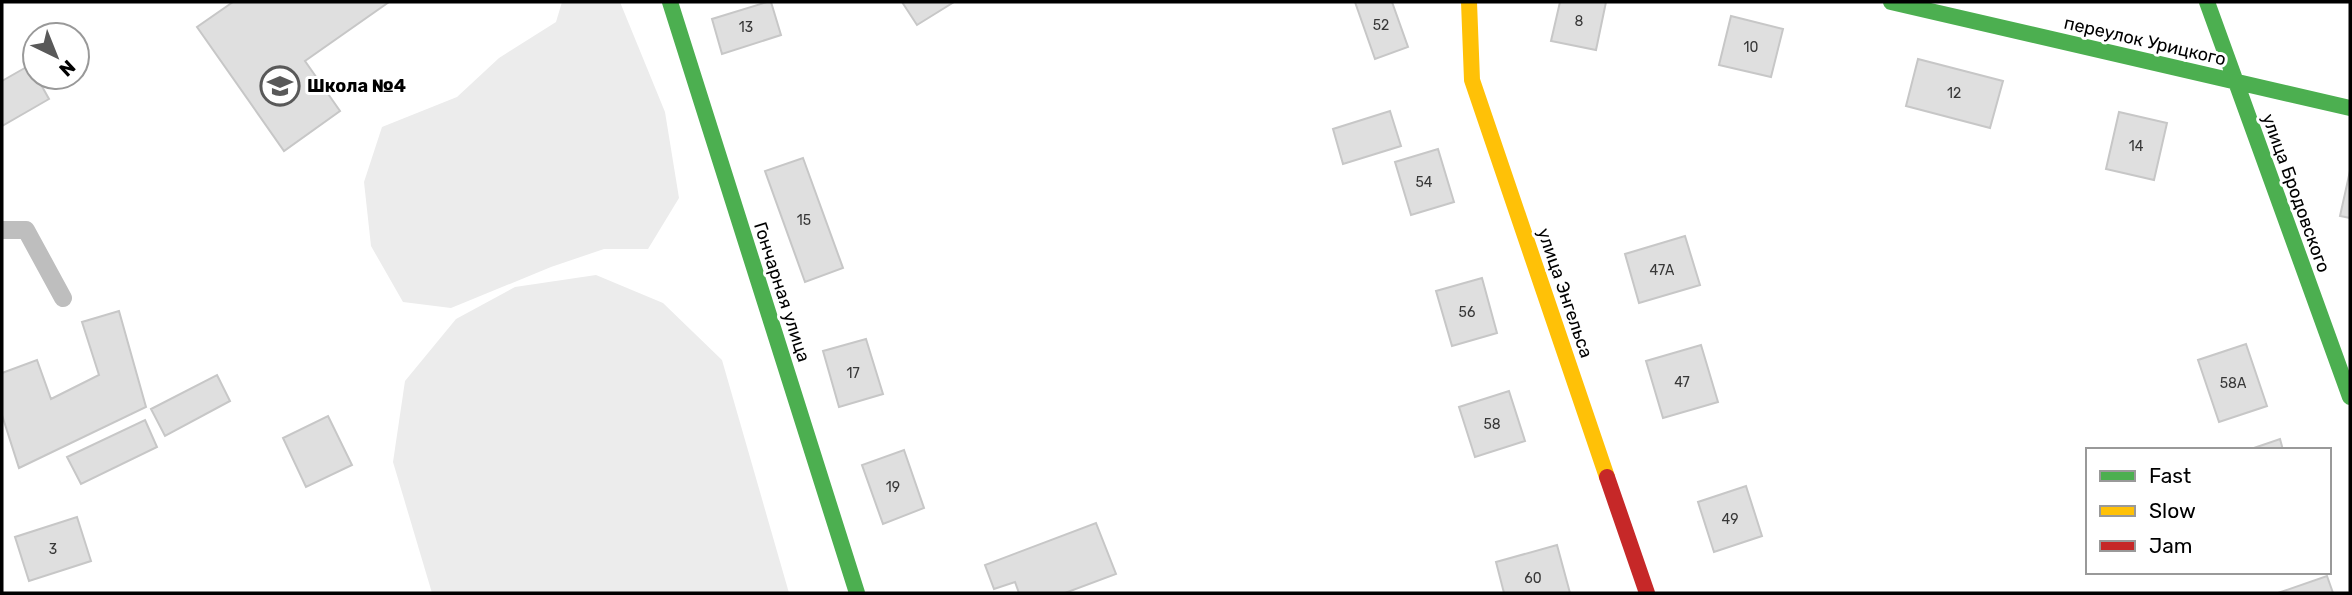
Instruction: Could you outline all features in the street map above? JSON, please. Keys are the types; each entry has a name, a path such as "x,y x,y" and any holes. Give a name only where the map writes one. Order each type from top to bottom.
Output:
{"street":[{"name":"Гончарная улица","path":"670,2 857,593"},
{"name":"улица Энгельса","path":"1469,2 1472,80 1647,593"},
{"name":"переулок Урицкого","path":"1891,2 2350,108"},
{"name":"улица Бродовского","path":"2207,2 2350,397"}],"lane":[{"path":"2,230 26,230 62,298"}],"shaded area":[{"path":"562,2 620,2 665,112 679,198 648,249 604,249 551,267 451,308 403,302 371,246 364,182 382,127 457,97 499,58 556,22"},
{"path":"596,275 663,303 722,360 789,593 432,593 393,462 405,381 456,319 515,287"}],"building":[{"name":"Школа №4","path":"233,2 389,2 305,61 340,111 284,151 197,27"},
{"path":"771,2 781,35 722,54 712,19"},
{"path":"902,2 954,2 917,25"},
{"path":"1355,2 1392,2 1408,47 1375,59"},
{"path":"1560,2 1606,2 1596,50 1551,41"},
{"path":"1731,16 1783,29 1771,77 1719,65"},
{"path":"1918,59 2003,81 1990,128 1906,106"},
{"path":"21,70 21,91 45,91 49,99 2,126 2,81"},
{"path":"1390,111 1401,146 1343,164 1333,129"},
{"path":"2119,112 2167,123 2154,180 2106,169"},
{"path":"1438,149 1454,202 1411,215 1395,162"},
{"path":"803,158 843,268 805,282 765,171"},
{"path":"2350,171 2350,218 2340,216"},
{"path":"1685,236 1700,285 1639,303 1625,254"},
{"path":"1482,278 1497,333 1452,346 1436,291"},
{"path":"119,311 146,407 19,468 2,415 2,373 37,360 51,399 99,375 82,322"},
{"path":"866,339 883,394 839,407 823,351"},
{"path":"2246,344 2267,406 2219,422 2198,360"},
{"path":"1701,345 1718,402 1663,418 1646,361"},
{"path":"217,375 230,401 165,436 151,409"},
{"path":"1509,391 1525,441 1475,457 1459,407"},
{"path":"328,416 352,465 306,487 283,438"},
{"path":"145,420 157,447 81,484 67,457"},
{"path":"2280,439 2282,448 2254,448"},
{"path":"904,450 924,508 883,524 862,465"},
{"path":"1746,486 1762,536 1714,552 1698,502"},
{"path":"77,517 91,561 29,581 15,537"},
{"path":"1096,523 1116,574 1065,593 1019,593 1015,582 994,589 985,565"},
{"path":"1557,545 1570,593 1504,593 1496,562"},
{"path":"2327,576 2333,593 2278,593"}],"traffic: fast":[{"path":"670,2 857,593"},
{"path":"1891,2 2350,108"},
{"path":"2207,2 2350,397"}],"traffic: slow":[{"path":"1469,2 1472,80 1607,477"}],"traffic: jam":[{"path":"1607,477 1647,593"}],"place":[{"name":"Школа №4","path":"280,86"}]}
